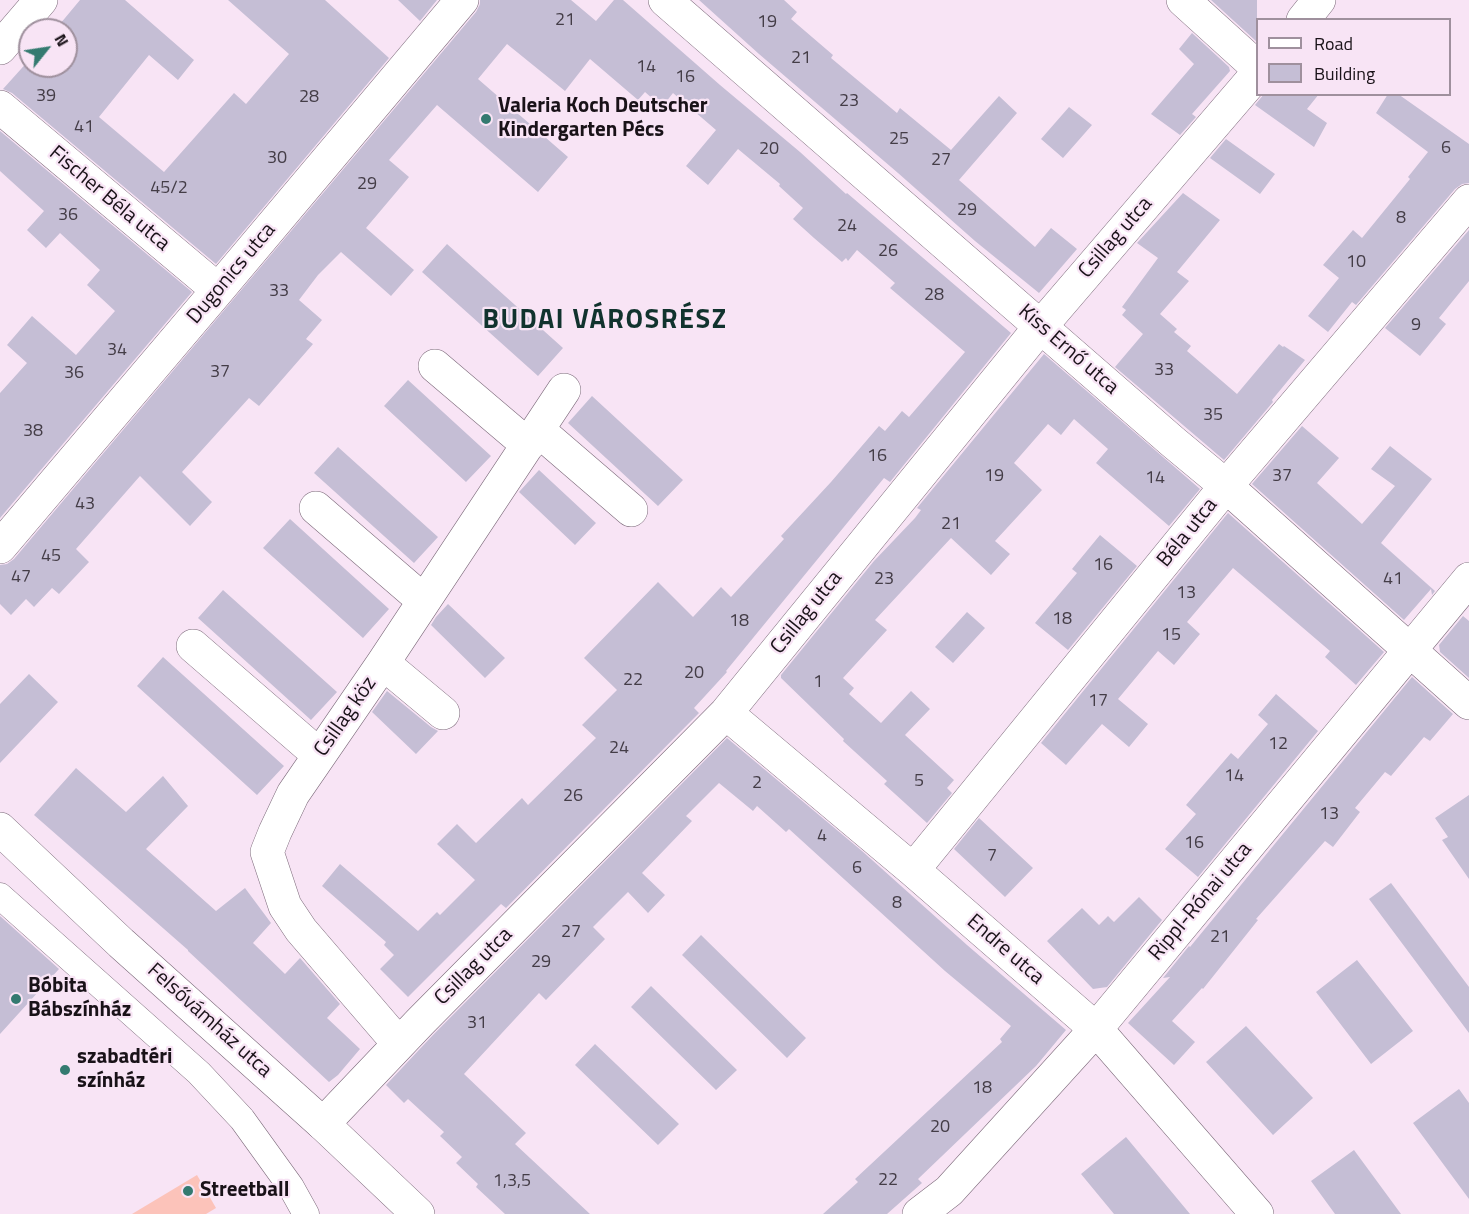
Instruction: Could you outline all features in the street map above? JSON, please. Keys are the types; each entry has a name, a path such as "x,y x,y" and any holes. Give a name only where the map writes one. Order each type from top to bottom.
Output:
{"street":[{"path":"0,48 42,0"},
{"name":"Dugonics utca","path":"0,547 462,0"},
{"name":"Kiss Ernő utca","path":"665,0 1226,486 1469,703"},
{"path":"1183,0 1256,67"},
{"path":"1305,18 1319,0"},
{"name":"Csillag utca","path":"323,1124 726,713 1041,326 1256,74"},
{"name":"Fischer Béla utca","path":"0,108 218,290"},
{"name":"Béla utca","path":"913,870 1226,486 1469,201"},
{"path":"435,366 631,510"},
{"name":"Csillag köz","path":"399,1044 301,930 285,906 267,852 293,794 564,390"},
{"path":"316,508 424,601"},
{"name":"Rippl-Rónai utca","path":"919,1214 949,1191 1096,1029 1469,579"},
{"path":"193,646 319,755"},
{"path":"383,663 443,713"},
{"name":"Endre utca","path":"726,713 913,870 1096,1029 1257,1214"},
{"name":"Felsővámház utca","path":"0,828 418,1214"},
{"path":"0,896 199,1072 242,1119 291,1187 306,1214"}],"shaded area":[{"name":"Streetball","path":"197,1175 216,1208 206,1214 132,1214"}],"building":[{"path":"80,0 125,0 194,60 178,80 149,55 99,117 164,172 234,93 246,104 289,54 228,0 325,0 389,58 216,264 12,93 3,89 18,72 18,78 78,78 78,18 65,18"},
{"path":"398,0 437,0 420,21"},
{"path":"480,0 571,0 596,21 614,0 623,0 846,194 1011,333 890,482 884,478 727,672 694,708 699,713 506,908 501,904 408,997 380,969 394,955 384,945 386,942 322,886 340,864 418,931 437,912 440,915 475,880 437,844 457,824 476,843 522,798 528,805 596,738 582,725 617,690 584,658 658,582 693,617 721,587 731,597 784,539 781,536 879,426 885,431 902,411 909,417 965,352 890,288 895,283 857,250 848,261 846,258 842,262 814,238 793,219 803,208 779,186 780,184 738,149 708,185 686,166 716,130 673,93 662,107 645,92 638,100 590,59 565,91 507,44 478,79 568,157 538,192 437,105 389,160 409,177 366,228 414,270 391,296 341,252 318,275 299,300 322,320 306,339 313,344 259,406 249,398 182,472 212,502 190,526 140,476 76,549 89,562 59,594 52,588 34,607 26,599 11,615 0,604 0,565 7,564 14,559 476,12"},
{"path":"699,0 784,0 797,12 791,19 833,55 831,58 897,113 900,108 951,150 999,96 1017,113 959,180 1035,247 1051,228 1077,249 1039,293 975,241"},
{"path":"1211,0 1257,0 1256,41"},
{"path":"1192,33 1229,67 1230,71 1192,114 1196,117 1180,135 1151,114 1194,64 1179,49"},
{"path":"1262,96 1317,96 1307,109 1327,123 1314,147 1255,105"},
{"path":"1387,96 1401,96 1469,144 1469,183 1462,184 1455,189 1356,305 1352,302 1328,332 1308,316 1339,278 1323,265 1353,230 1362,238 1410,179 1408,177 1428,152 1376,113"},
{"path":"1069,107 1092,125 1063,158 1041,139"},
{"path":"0,131 192,292 0,518 0,393 27,363 7,345 32,316 76,355 115,311 87,285 100,270 60,233 46,248 27,230 44,211 0,171"},
{"path":"1226,139 1275,174 1260,194 1210,158"},
{"path":"1183,193 1220,220 1177,272 1189,281 1160,314 1177,329 1174,332 1191,346 1187,351 1237,394 1279,344 1305,360 1224,460 1115,367 1143,334 1122,315 1126,310 1122,307 1158,258 1137,243"},
{"path":"1469,230 1469,281 1439,318 1446,324 1420,356 1385,328"},
{"path":"447,244 563,348 538,376 422,272"},
{"path":"1044,354 1200,489 1169,526 1096,463 1108,449 1074,419 1061,435 1048,424 1014,463 1042,490 995,541 1010,554 991,575 951,538 875,620 887,630 843,678 854,688 849,694 881,723 911,691 930,709 905,735 954,780 947,788 952,793 927,823 884,784 887,781 843,741 844,739 781,678 781,675 874,561 915,518 921,510 917,508"},
{"path":"408,380 491,456 466,482 384,406"},
{"path":"592,396 683,480 658,506 568,423"},
{"path":"1302,426 1339,458 1317,483 1362,524 1395,486 1371,469 1390,446 1432,479 1381,543 1435,591 1432,595 1431,589 1404,620 1252,484"},
{"path":"338,447 438,537 414,563 314,473"},
{"path":"539,470 596,523 575,545 519,492"},
{"path":"1228,513 1384,652 1356,685 1325,657 1330,651 1233,568 1187,622 1200,634 1174,665 1158,651 1118,699 1148,724 1129,747 1102,724 1066,765 1041,743"},
{"path":"290,519 389,609 363,638 263,548"},
{"path":"1100,535 1137,566 1068,650 1035,623 1077,573 1072,569"},
{"path":"223,590 337,692 311,720 198,618"},
{"path":"448,604 505,658 485,678 431,625"},
{"path":"967,612 985,628 953,663 935,647"},
{"path":"1463,616 1469,621 1469,678 1440,652 1439,645"},
{"path":"163,657 284,766 257,795 137,686"},
{"path":"29,674 58,702 0,763 0,704"},
{"path":"1412,677 1453,714 1430,741 1424,737 1391,776 1385,772 1355,808 1360,812 1333,847 1325,841 1256,919 1258,920 1203,989 1172,1021 1195,1042 1174,1065 1128,1023 1170,977 1163,978"},
{"path":"387,691 438,731 416,754 372,712"},
{"path":"1276,694 1318,731 1198,877 1165,849 1196,814 1186,805 1231,753 1238,759 1268,724 1258,715"},
{"path":"727,738 862,851 1066,1030 1036,1066 918,1179 922,1183 887,1214 823,1214 858,1182 855,1179 1002,1042 1000,1039 1011,1026 945,971 789,829 786,832 757,806 753,811 719,783 686,816 692,821 642,873 665,895 648,913 628,892 593,927 605,939 546,1000 539,993 464,1074 526,1133 515,1144 590,1214 505,1214 476,1187 478,1184 456,1163 462,1157 440,1136 444,1132 408,1099 404,1103 386,1085"},
{"path":"76,768 126,812 163,776 188,806 146,849 216,911 245,888 271,923 253,943 285,974 300,958 340,1004 327,1018 360,1049 338,1075 329,1082 188,950 34,815"},
{"path":"1469,795 1469,879 1442,840 1448,837 1435,818"},
{"path":"979,818 1033,868 1005,897 954,849"},
{"path":"1391,883 1469,987 1469,1033 1369,899"},
{"path":"1139,897 1162,920 1107,987 1093,989 1047,941 1082,908 1099,925 1108,916 1114,922"},
{"name":"Bóbita Bábszínház","path":"0,916 59,969 0,1034"},
{"path":"701,935 806,1038 787,1058 682,955"},
{"path":"1357,960 1413,1031 1371,1064 1316,992"},
{"path":"651,986 737,1070 716,1090 631,1007"},
{"path":"1246,1026 1313,1098 1273,1135 1206,1062"},
{"path":"595,1044 679,1124 658,1145 575,1065"},
{"path":"1459,1089 1469,1103 1469,1199 1413,1123"},
{"path":"1126,1137 1190,1214 1114,1214 1081,1174"},
{"path":"1354,1150 1401,1214 1335,1214 1311,1181"}],"place":[{"name":"Valeria Koch Deutscher Kindergarten Pécs","path":"486,119"},
{"name":"Bóbita Bábszínház","path":"16,999"},
{"name":"szabadtéri színház","path":"65,1070"},
{"name":"Streetball","path":"188,1191"}],"district":[{"name":"BUDAI VÁROSRÉSZ","path":"605,321"}]}
